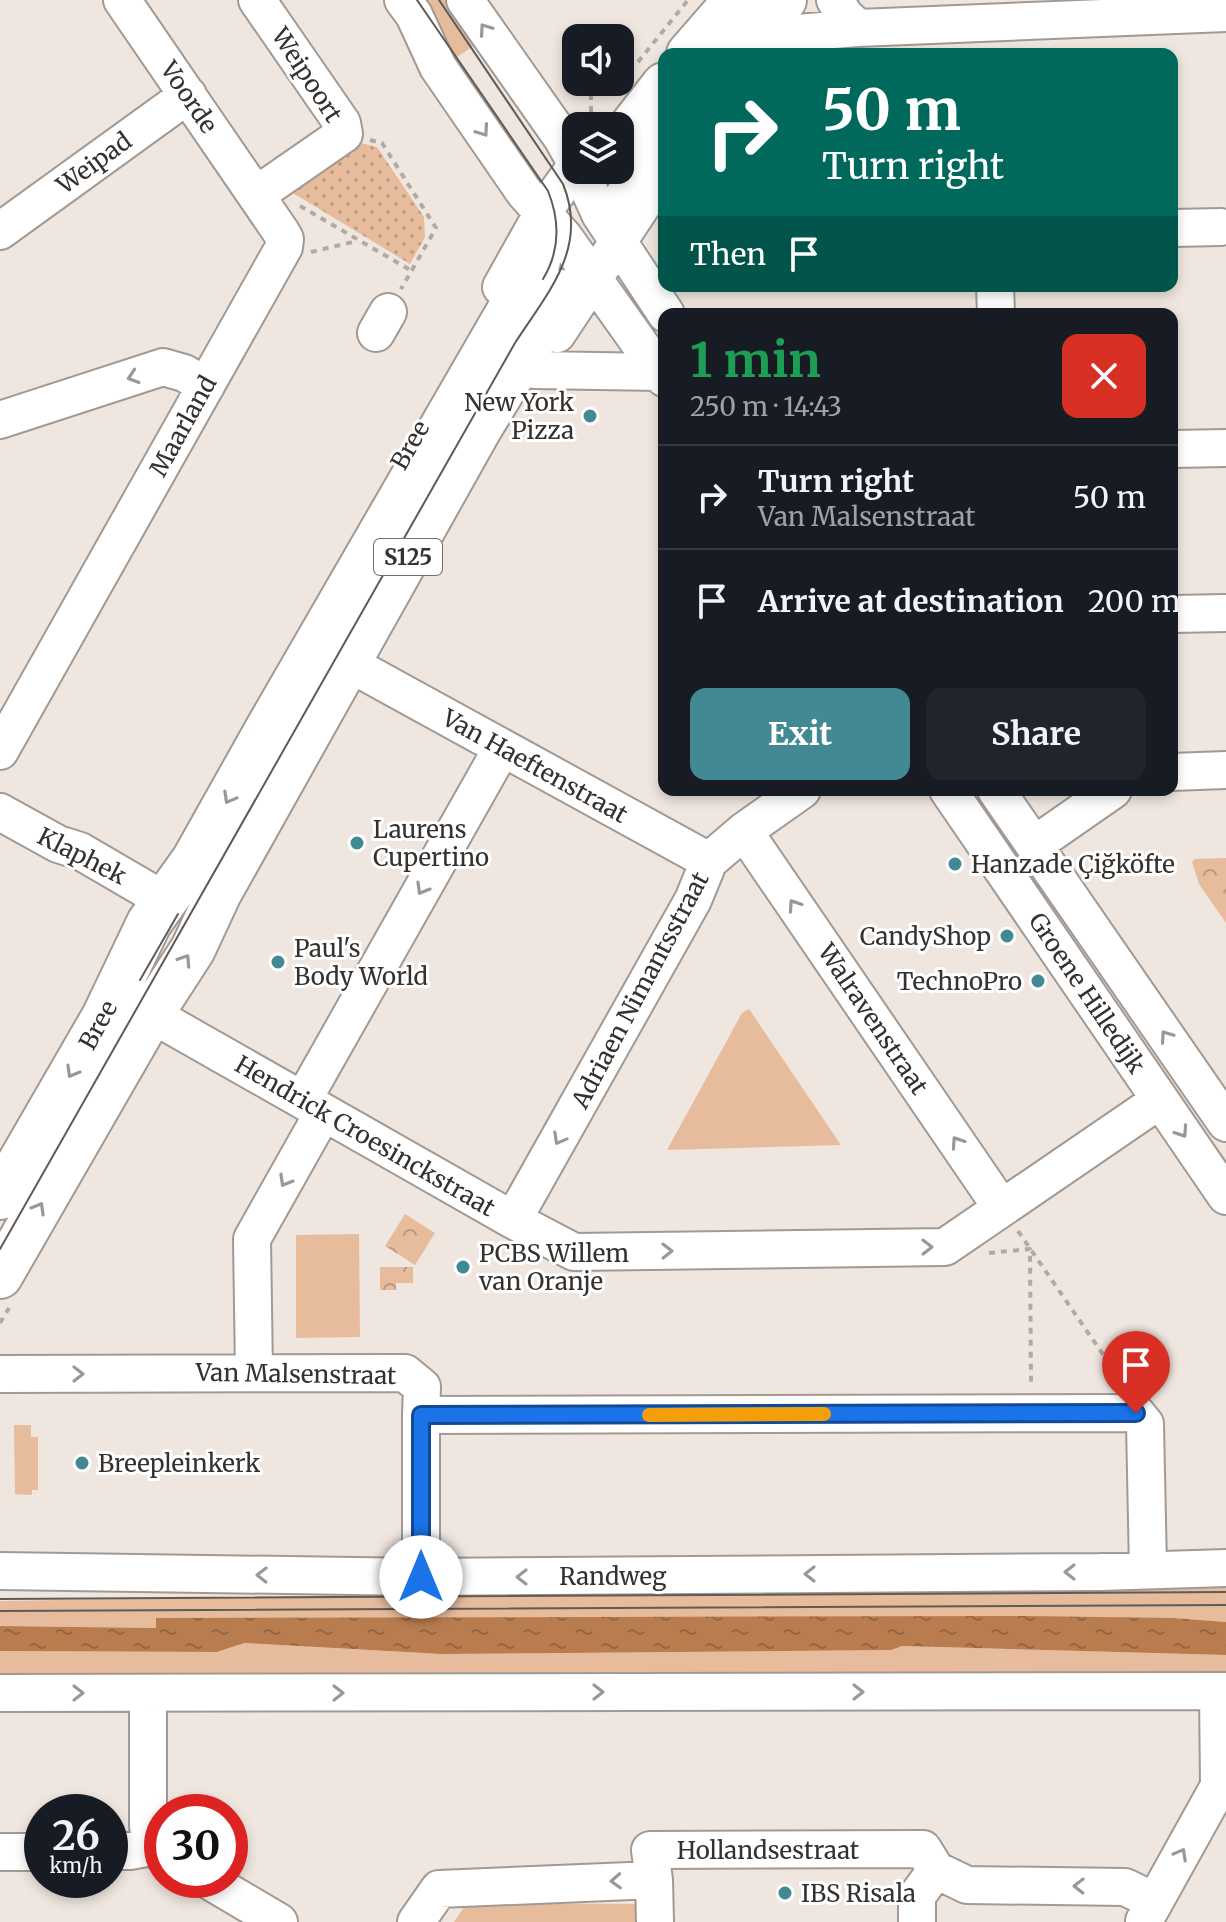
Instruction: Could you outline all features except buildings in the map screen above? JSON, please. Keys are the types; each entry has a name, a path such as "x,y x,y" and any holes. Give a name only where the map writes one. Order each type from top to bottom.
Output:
{"main road":[{"path":"694,48 736,0"},
{"path":"744,48 771,30"},
{"path":"612,112 654,71"},
{"path":"615,218 658,155"},
{"name":"Bree","path":"0,1197 104,1017 134,950 164,900 194,860 267,730 560,256"},
{"name":"Bree","path":"0,1276 160,1019 219,893 479,429 560,256"}],"street":[{"name":"Voorde","path":"122,0 256,195"},
{"name":"Weipoort","path":"257,0 342,123 344,134"},
{"path":"403,0 414,15 438,67 524,192 560,256 658,370"},
{"path":"465,0 562,138"},
{"path":"673,48 712,0"},
{"path":"771,30 807,0"},
{"path":"835,0 845,16 858,28"},
{"path":"771,30 858,28 986,38 1113,8 1226,13"},
{"name":"Weipad","path":"0,231 188,95"},
{"path":"280,255 285,239 256,195 344,134"},
{"path":"560,256 615,218 658,177"},
{"name":"Bree","path":"257,824 277,811 534,370 574,184"},
{"path":"590,184 615,218 663,308"},
{"path":"560,256 570,204 580,204 615,218"},
{"path":"1178,228 1224,225"},
{"name":"Maarland","path":"0,751 280,255"},
{"path":"0,420 163,367 184,373 206,386"},
{"path":"534,370 658,375"},
{"path":"1178,449 1226,448"},
{"path":"1178,614 1226,613"},
{"name":"Van Haeftenstraat","path":"361,670 709,861"},
{"path":"254,1372 252,1239 313,1107 502,748"},
{"path":"1178,772 1226,770"},
{"name":"Adriaen Nimantsstraat","path":"513,1220 693,900 709,861 744,831 794,796"},
{"name":"Groene Hilledijk","path":"952,796 1226,1196"},
{"name":"Groene Hilledijk","path":"1000,796 1226,1123"},
{"path":"1034,845 1104,796"},
{"name":"Klaphek","path":"0,812 58,844 80,851 164,900"},
{"name":"Walravenstraat","path":"744,831 1001,1207"},
{"name":"Hendrick Croesinckstraat","path":"160,1019 574,1252 945,1247"},
{"path":"945,1247 1160,1100"},
{"name":"Van Malsenstraat","path":"0,1384 0,1374 405,1373 422,1387 421,1415 1136,1413"},
{"path":"1136,1413 1145,1424 1148,1569"},
{"path":"421,1415 421,1577"},
{"name":"Randweg","path":"0,1571 421,1577 1084,1572 1226,1568"},
{"path":"0,1693 1222,1691 1219,1786 1152,1915"},
{"path":"148,1693 148,1794"},
{"name":"Hollandsestraat","path":"416,1922 439,1889 654,1880 650,1850 923,1849 936,1870 967,1885 1125,1887 1152,1915"},
{"path":"0,1852 24,1852"},
{"path":"917,1922 917,1896 936,1870"},
{"path":"654,1880 655,1922"},
{"path":"238,1898 279,1922"}],"path":[{"path":"665,48 688,0"},
{"name":"Weipoort","path":"344,134 382,143 436,228 382,322"},
{"path":"256,195 283,196 412,271"},
{"path":"280,255 297,255 359,240"},
{"path":"1001,1207 1133,1398 1136,1413"},
{"path":"945,1247 959,1255 1030,1249"},
{"path":"1030,1249 1032,1414"}],"green space":[{"path":"410,0 457,0 484,39 445,65"},
{"path":"349,140 377,147 424,217 425,237 410,264 283,187"},
{"path":"1226,858 1226,923 1199,884 1192,862 1195,859"},
{"path":"749,1009 841,1145 667,1150 742,1013"},
{"path":"405,1214 435,1233 415,1265 385,1246"},
{"path":"359,1234 360,1337 296,1338 296,1235"},
{"path":"380,1267 413,1267 413,1283 396,1283 396,1290 380,1290"},
{"path":"14,1425 31,1425 31,1437 38,1437 38,1490 32,1490 32,1495 15,1494"},
{"path":"967,1585 1226,1585 1226,1622 1173,1618 156,1619 157,1628 0,1626 0,1601"},
{"path":"244,1643 441,1654 891,1650 901,1646 1226,1655 1226,1675 0,1682 0,1651 217,1652"},
{"path":"467,1903 642,1904 641,1922 454,1922"}],"water":[{"path":"156,1618 1173,1618 1226,1622 1226,1655 902,1646 891,1650 441,1654 244,1643 217,1652 0,1651 0,1626 156,1628"}],"tunnel":[{"path":"538,261 589,184"}],"tram line":[{"path":"417,0 548,191 555,213 556,236 553,258 543,279"},
{"path":"0,1249 515,343 552,287 568,249 570,207 563,184 439,0"},
{"path":"140,980 178,914"},
{"path":"0,1599 1226,1592"},
{"path":"0,1611 1226,1605"}],"slow traffic":[{"path":"649,1415 824,1414"}],"place":[{"name":"New York Pizza","path":"590,416"},
{"name":"Laurens Cupertino","path":"357,843"},
{"name":"Hanzade Çiğköfte","path":"955,864"},
{"name":"CandyShop","path":"1007,936"},
{"name":"Paul's Body World","path":"278,962"},
{"name":"TechnoPro","path":"1038,981"},
{"name":"PCBS Willem van Oranje","path":"463,1267"},
{"name":"Breepleinkerk","path":"82,1463"},
{"name":"IBS Risala","path":"785,1893"}],"route":[{"path":"421,1577 421,1415 1136,1413"}]}
